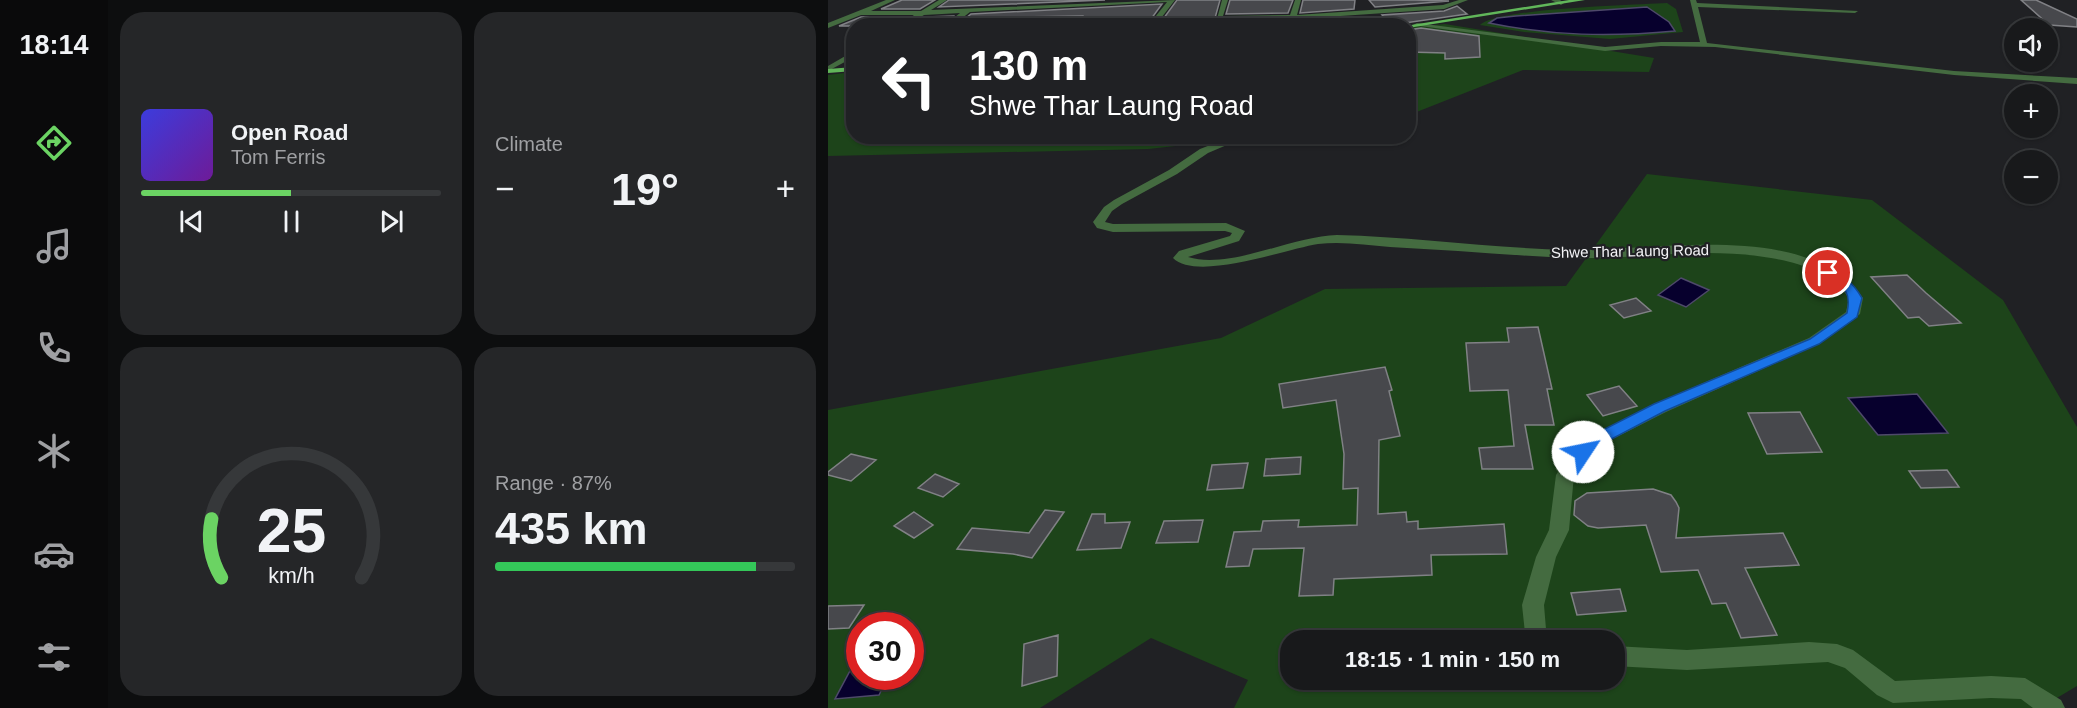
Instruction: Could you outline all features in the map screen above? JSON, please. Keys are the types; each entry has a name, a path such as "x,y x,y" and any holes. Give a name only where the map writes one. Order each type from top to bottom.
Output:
{"main road":[{"path":"1416,25 1557,1 1582,0"},
{"path":"828,70 846,69"}],"street":[{"path":"848,18 892,0"},
{"path":"913,18 944,0"},
{"path":"958,18 986,0"},
{"path":"1021,8 1033,0"},
{"path":"860,13 921,13 1172,0"},
{"path":"1157,18 1172,0"},
{"path":"1225,0 1219,18 1292,17 1444,6 1465,0"},
{"path":"1292,17 1298,0"},
{"path":"1387,0 1387,9"},
{"path":"1704,45 1694,2 1855,11"},
{"path":"828,26 846,19"},
{"path":"1416,26 1605,48 1661,44 1704,45 1954,73 2077,81"},
{"path":"828,70 846,58"},
{"name":"Shwe Thar Laung Road","path":"1222,144 1204,151 1173,172 1118,202 1099,222 1101,225 1113,228 1226,227 1239,231 1235,237 1183,254 1179,258 1184,261 1206,262 1262,255 1330,239 1571,254 1733,249 1777,256 1819,268 1851,288 1856,298 1853,315 1814,341 1660,408 1593,442 1573,462 1565,475 1559,530 1546,557 1533,605 1536,630"},
{"path":"1625,657 1684,661 1810,652 1839,654 1863,666 1878,686 1893,692 1991,687 2025,689 2053,708"}],"green space":[{"path":"1667,3 1676,9 1683,32 1610,39 1524,32 1480,25 1492,19 1539,11"},
{"path":"1445,24 1654,58 1649,72 1523,70 1416,112 1416,26"},
{"path":"846,73 846,144 1194,144 1148,149 828,156 828,75"},
{"path":"1647,174 1872,200 2003,300 2077,427 2077,686 2040,708 1234,708 1248,680 1151,638 1040,708 828,708 828,410 1221,338 1325,289 1566,286"}],"shaded area":[{"path":"1647,7 1669,22 1675,31 1582,34 1536,31 1489,23 1497,18 1516,16"},
{"path":"1681,278 1709,290 1686,307 1658,295"},
{"path":"1917,394 1948,433 1878,435 1848,398"},
{"path":"846,678 846,690 882,690 879,695 835,699"}],"building":[{"path":"902,0 935,0 920,9 881,9"},
{"path":"949,0 1105,0 939,7"},
{"path":"1177,0 1220,0 1215,18 1164,18"},
{"path":"1230,0 1293,0 1288,13 1226,14"},
{"path":"1303,0 1355,0 1354,9 1300,13"},
{"path":"1369,0 1415,0 1449,1 1375,7"},
{"path":"2021,0 2036,0 2077,19 2077,27 2058,26 2058,18 2041,18"},
{"path":"1162,4 1152,18 1079,18 1082,16 966,18 971,14"},
{"path":"1457,6 1467,14 1416,21 1416,18 1385,18 1382,15 1444,11"},
{"path":"953,16 950,18 923,18"},
{"path":"861,17 906,17 905,18 859,18"},
{"path":"1416,29 1479,36 1480,57 1445,59 1445,53 1416,52"},
{"path":"1907,275 1961,323 1929,326 1919,317 1908,318 1871,277"},
{"path":"1636,298 1651,311 1624,318 1610,305"},
{"path":"1538,327 1552,389 1547,389 1554,425 1525,425 1533,469 1482,469 1479,448 1514,446 1508,390 1470,391 1466,343 1509,342 1507,328"},
{"path":"1385,367 1392,390 1389,391 1400,436 1379,440 1378,514 1406,512 1407,522 1418,521 1418,529 1504,524 1507,554 1431,555 1432,575 1334,579 1333,595 1299,596 1304,548 1253,549 1249,566 1226,567 1234,532 1261,531 1263,521 1299,520 1298,527 1357,525 1358,488 1343,489 1344,454 1336,400 1283,408 1279,384"},
{"path":"1619,386 1637,406 1603,416 1587,395"},
{"path":"1800,412 1822,452 1767,454 1748,413"},
{"path":"851,454 876,460 851,481 828,475 828,472"},
{"path":"1301,457 1300,474 1264,476 1266,459"},
{"path":"1248,463 1243,488 1207,490 1212,465"},
{"path":"1947,470 1959,487 1921,488 1909,471"},
{"path":"935,474 959,484 943,497 918,488"},
{"path":"1653,489 1671,495 1679,508 1676,538 1783,533 1799,565 1745,568 1777,635 1741,638 1726,603 1712,604 1698,570 1661,572 1646,525 1598,528 1588,526 1574,515 1575,501 1587,493"},
{"path":"1045,510 1064,512 1032,558 957,549 972,528 1029,533"},
{"path":"914,512 933,525 914,538 894,526"},
{"path":"1092,514 1105,514 1105,523 1130,522 1121,548 1077,550"},
{"path":"1203,520 1198,542 1156,543 1164,521"},
{"path":"1620,589 1626,611 1577,615 1571,593"},
{"path":"864,605 859,612 846,612 846,628 828,629 828,606"},
{"path":"1058,635 1057,676 1022,686 1024,644"}],"route":[{"path":"1583,452 1593,442 1660,408 1814,341 1841,324 1847,317 1853,315 1856,298 1851,288 1828,273"}]}
